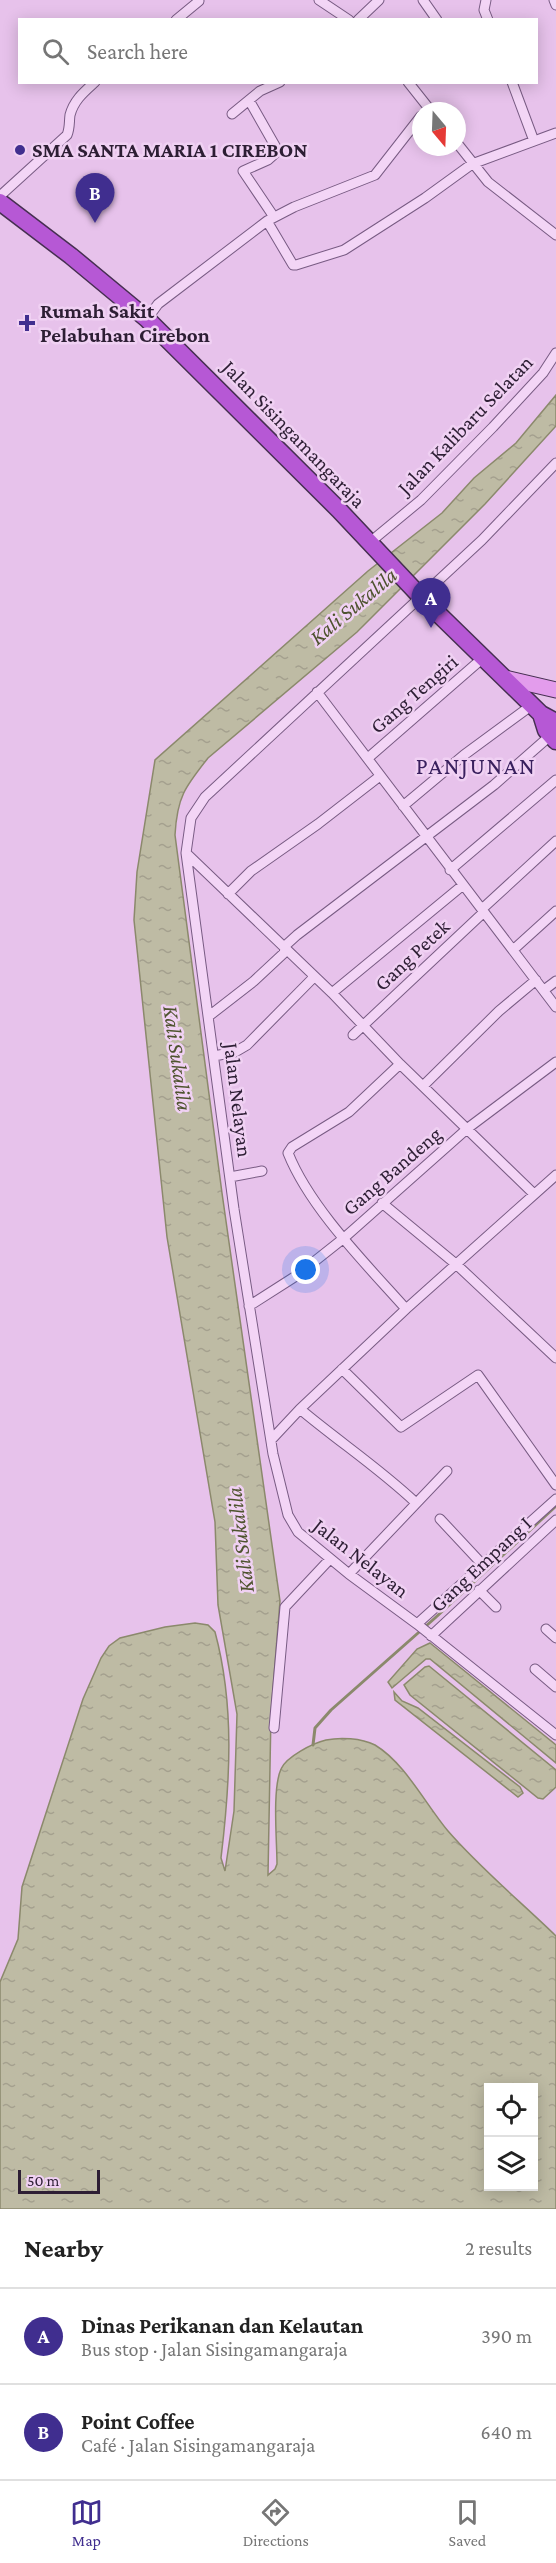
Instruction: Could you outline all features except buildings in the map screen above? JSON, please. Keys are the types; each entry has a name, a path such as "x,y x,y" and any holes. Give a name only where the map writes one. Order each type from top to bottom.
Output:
{"highway":[{"name":"Jalan Sisingamangaraja","path":"0,202 72,256 147,319 339,510 373,548 505,678 547,723"}],"main road":[{"path":"505,678 556,690"}],"street":[{"path":"319,0 346,18"},
{"path":"360,18 379,0"},
{"path":"423,0 436,18"},
{"path":"486,0 484,10 487,18"},
{"path":"554,0 556,5"},
{"path":"178,18 199,1"},
{"path":"0,196 67,135 70,129 71,111 76,101 93,84"},
{"path":"232,114 260,91 276,84"},
{"path":"410,84 423,102"},
{"path":"513,84 534,141"},
{"path":"249,100 278,151 268,160 243,171 291,260 296,265 350,246 425,198 472,164 556,133"},
{"path":"147,319 158,304 270,219 375,175 412,128"},
{"path":"466,156 504,196 556,235"},
{"name":"Jalan Kalibaru Selatan","path":"373,548 493,428 543,373 556,353"},
{"name":"Jalan Nelayan","path":"556,463 482,540 415,590 317,692 198,806 191,818 186,853 188,881 210,1016 249,1306 271,1440 288,1515 298,1532 349,1574 418,1625 556,1735"},
{"name":"Gang Tengiri","path":"368,758 483,657"},
{"path":"317,692 556,1007"},
{"path":"403,806 463,756 547,723"},
{"path":"210,1016 254,981 297,935 515,769 547,723"},
{"path":"228,894 251,871 318,824 380,776"},
{"path":"450,870 556,780"},
{"name":"Gang Petek","path":"353,1035 556,841"},
{"path":"186,853 332,993 400,1064 534,1194"},
{"path":"332,993 463,885"},
{"path":"513,950 556,911"},
{"path":"214,1056 235,1052 247,1045 314,977"},
{"path":"423,1086 499,1011 536,980"},
{"path":"544,990 556,981"},
{"name":"Gang Bandeng","path":"249,1306 296,1276 344,1238 468,1128 556,1062"},
{"path":"400,1064 349,1112 292,1147 288,1153 305,1185 344,1238 406,1309"},
{"path":"230,1177 262,1171"},
{"path":"271,1440 300,1409 406,1309 556,1175"},
{"path":"548,1182 556,1190"},
{"path":"382,1203 457,1265 556,1358"},
{"path":"342,1369 401,1428 477,1375 556,1485"},
{"path":"300,1409 328,1433 387,1476 415,1502"},
{"path":"349,1574 415,1502 447,1471"},
{"path":"496,1606 480,1580 482,1564 556,1499"},
{"path":"440,1519 482,1564"},
{"name":"Gang Empang I","path":"429,1635 480,1580 556,1520"},
{"path":"274,1728 283,1611 288,1601 330,1558"},
{"path":"418,1625 480,1580"},
{"path":"546,1629 556,1638"},
{"path":"535,1669 556,1688 554,1693 556,1695"}],"water":[{"name":"Kali Sukalila","path":"556,395 556,426 485,504 357,632 208,758 193,777 180,802 175,835 222,1193 280,1601 271,1713 268,1875 277,1864 277,1789 278,1778 284,1764 307,1747 326,1740 363,1741 375,1745 396,1762 460,1845 556,1936 556,2209 0,2209 0,1982 18,1939 22,1887 83,1699 101,1658 109,1646 120,1638 165,1627 195,1623 208,1625 215,1632 226,1688 228,1716 227,1801 221,1858 225,1871 234,1811 237,1714 218,1605 215,1522 167,1237 134,920 137,872 155,760 368,571 442,513 474,478 516,443"},
{"path":"430,1643 556,1745 556,1763 430,1659 426,1659 392,1688 388,1682 417,1649"},
{"path":"429,1666 556,1770 556,1787 543,1799 538,1798 410,1695 404,1685"},
{"path":"394,1692 402,1701 418,1708 520,1787 523,1793 518,1797 395,1700"}],"waterway":[{"path":"313,1745 315,1728 331,1710 556,1506"}],"place":[{"name":"SMA SANTA MARIA 1 CIREBON","path":"20,150"},
{"name":"Point Coffee","path":"95,223"},
{"name":"Rumah Sakit Pelabuhan Cirebon","path":"27,323"},
{"name":"Dinas Perikanan dan Kelautan","path":"431,628"}],"district":[{"name":"PANJUNAN","path":"476,765"}]}
